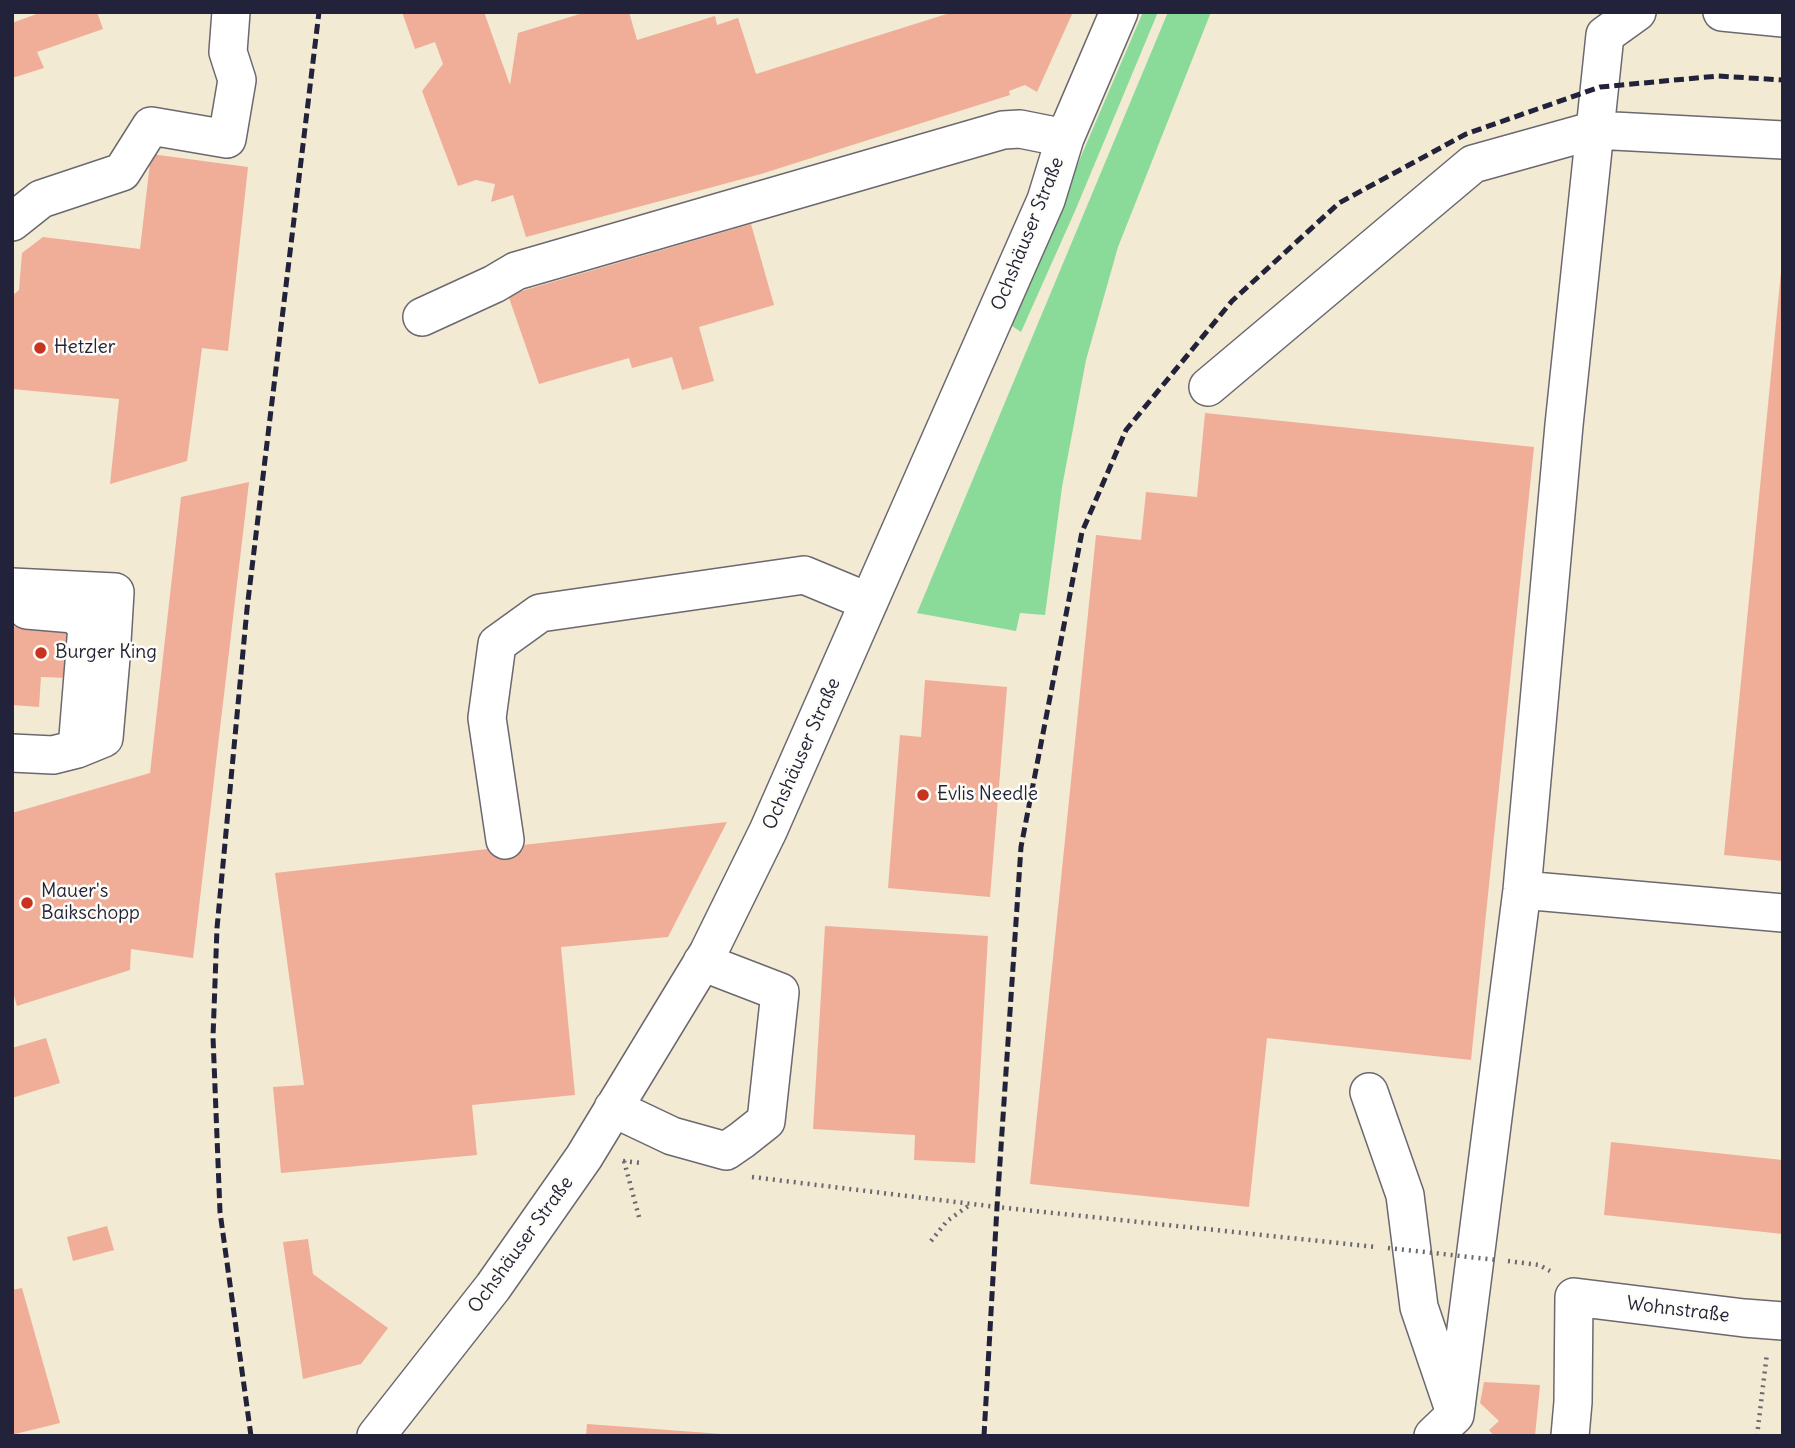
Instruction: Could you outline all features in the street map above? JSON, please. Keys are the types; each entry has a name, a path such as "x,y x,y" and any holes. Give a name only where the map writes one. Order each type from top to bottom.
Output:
{"street":[{"path":"12,222 41,199 122,172 151,126 227,139 237,80 228,52 231,12"},
{"name":"Ochshäuser Straße","path":"376,1436 492,1287 584,1157 702,962 768,831 1046,200 1065,138 1119,12"},
{"path":"1444,1425 1522,890 1564,425 1605,35 1637,12"},
{"path":"1722,12 1783,19"},
{"path":"422,317 516,271 1003,130 1020,129 1065,138"},
{"path":"1208,387 1473,164 1595,130 1783,140"},
{"path":"505,840 487,718 497,643 540,613 804,575 869,602"},
{"path":"12,587 114,592 104,738 53,755 12,753"},
{"path":"12,609 74,614 87,626 77,749"},
{"path":"1522,890 1783,913"},
{"path":"613,1108 672,1136 726,1151 766,1121 780,992 702,962"},
{"path":"1369,1092 1405,1195 1419,1307 1444,1425"},
{"name":"Wohnstraße","path":"1570,1436 1574,1297 1744,1318 1776,1334"}],"path":[{"path":"584,1157 652,1164"},
{"path":"624,1161 639,1217"},
{"path":"749,1176 971,1204 1539,1265"},
{"path":"931,1241 947,1221 971,1204"},
{"path":"1757,1436 1776,1334"}],"green space":[{"path":"1143,12 1158,12 1021,332 1009,324"},
{"path":"1168,12 1211,12 1118,247 1086,360 1062,487 1045,615 1020,613 1016,631 917,613"}],"building":[{"path":"42,12 97,12 103,29 37,52 44,68 12,78 12,23"},
{"path":"402,12 484,12 510,85 518,33 586,12 629,12 637,40 715,16 717,25 738,18 756,74 953,12 1073,12 1037,92 1025,85 1009,91 1010,95 761,174 526,237 513,195 491,202 495,184 476,180 458,186 422,91 443,64 435,42 415,49"},
{"path":"151,154 248,167 228,351 202,348 187,461 110,484 119,399 12,389 12,296 19,290 22,253 43,237 140,249"},
{"path":"751,224 774,305 699,327 714,381 682,390 672,357 632,368 629,358 539,384 508,295"},
{"path":"1783,272 1783,861 1724,855"},
{"path":"1205,413 1534,447 1471,1060 1267,1038 1249,1207 1030,1184 1096,535 1141,540 1146,492 1197,497"},
{"path":"249,482 193,958 131,949 130,970 17,1006 12,989 12,813 150,773 181,497"},
{"name":"Burger King","path":"12,626 72,630 69,678 41,677 39,707 12,705"},
{"path":"925,680 1007,687 990,897 888,888 900,735 921,737"},
{"path":"727,822 668,937 561,947 575,1095 472,1105 477,1155 281,1173 273,1087 304,1085 275,873"},
{"path":"825,926 988,936 975,1163 914,1160 915,1135 813,1129"},
{"path":"46,1038 60,1083 12,1098 12,1048"},
{"path":"1611,1142 1783,1160 1783,1234 1604,1215"},
{"path":"107,1226 114,1250 73,1261 67,1237"},
{"path":"308,1239 313,1274 388,1328 361,1364 303,1379 283,1242"},
{"path":"22,1288 60,1423 15,1434 12,1432 12,1290"},
{"path":"1484,1382 1540,1385 1535,1436 1494,1436 1489,1430 1499,1421 1480,1403"},
{"path":"587,1424 722,1434 722,1436 586,1436"}],"railway":[{"path":"251,1436 220,1212 213,1037 217,928 247,609 319,12"},
{"path":"984,1436 1021,847 1082,532 1126,430 1232,301 1339,203 1466,134 1600,87 1718,76 1783,80"}],"place":[{"name":"Hetzler","path":"40,348"},
{"name":"Burger King","path":"41,653"},
{"name":"Evlis Needle","path":"923,795"},
{"name":"Mauer's Baikschopp","path":"27,903"}]}
